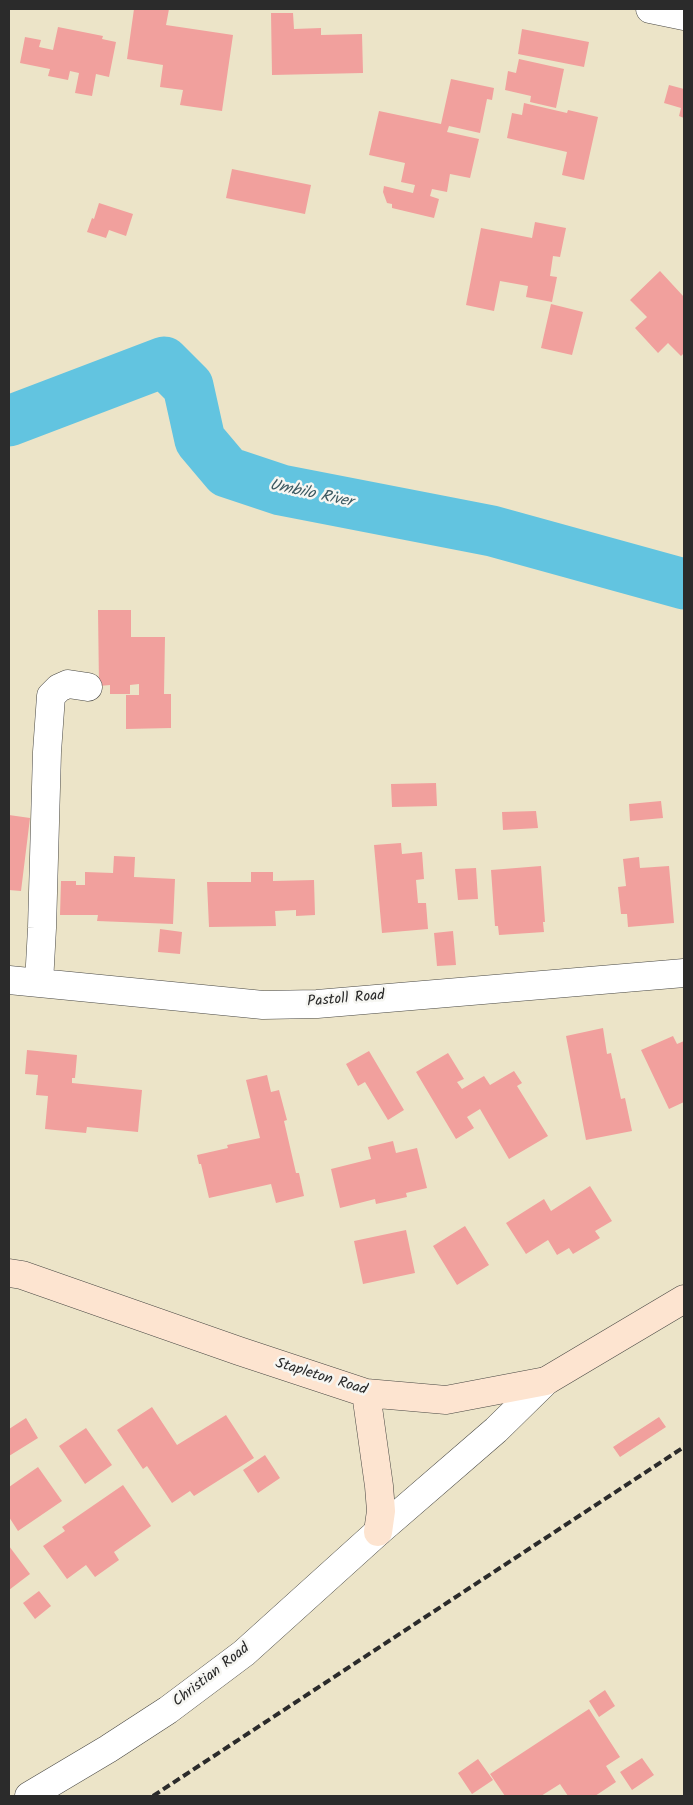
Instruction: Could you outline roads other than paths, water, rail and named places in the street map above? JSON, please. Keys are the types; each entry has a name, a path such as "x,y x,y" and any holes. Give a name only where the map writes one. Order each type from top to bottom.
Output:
{"main road":[{"name":"Stapleton Road","path":"9,1273 22,1275 366,1393 446,1400 546,1381 684,1299"},
{"path":"366,1393 379,1486 381,1511 378,1532"}],"street":[{"path":"650,9 684,16"},
{"path":"39,983 47,752 51,696 68,684 88,687"},
{"name":"Pastoll Road","path":"9,980 263,1005 317,1004 684,973"},
{"name":"Christian Road","path":"29,1796 108,1749 168,1710 244,1653 378,1532 496,1430 546,1381"}],"waterway":[{"name":"Umbilo River","path":"9,421 164,362 188,386 200,440 227,472 281,490 492,531 684,584"}],"railway":[{"path":"153,1796 684,1447"}]}
